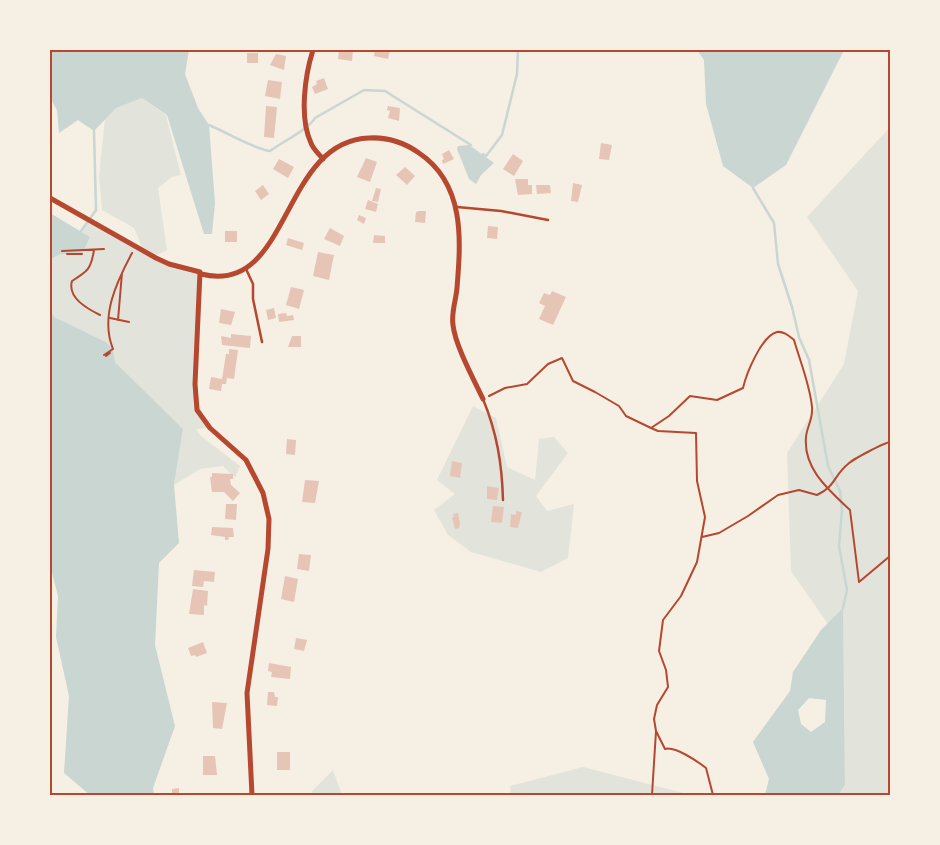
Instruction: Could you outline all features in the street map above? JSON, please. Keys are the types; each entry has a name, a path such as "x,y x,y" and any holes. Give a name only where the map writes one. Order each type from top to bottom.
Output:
{"street":[{"path":"313,50 305,87 306,124 311,143 323,159"},
{"path":"50,198 93,224 103,226 103,229 169,264 200,272 201,274 222,277 246,270 261,256 287,210 323,159 335,147 355,140 381,138 398,142 421,154 440,172 457,207 460,228 452,323 456,338 483,399"},
{"path":"200,272 195,384 197,410 210,428 246,460 263,493 269,518 268,549 247,693 252,795"}],"lane":[{"path":"457,207 501,211 548,220"},
{"path":"246,270 253,284 253,299 262,342"},
{"path":"483,399 493,423 499,448 504,500"}],"path":[{"path":"105,356 113,349 109,341 110,301 122,272 136,246"},
{"path":"62,251 104,249"},
{"path":"94,250 88,270 82,277 72,282 71,285 73,293 85,306 100,315"},
{"path":"67,254 82,254"},
{"path":"118,320 122,272"},
{"path":"110,318 129,322"},
{"path":"651,428 669,416 690,396 717,400 743,388 746,374 764,344 776,332 786,333 794,340 812,407 812,423 806,436 810,463 812,469 829,490 850,510 859,582 890,556"},
{"path":"483,399 505,388 527,384 548,364 562,358 573,381 618,406 626,416 658,431 696,433 697,481 705,517 697,562 681,596 663,620 659,652 666,670 668,687 657,705 654,719 656,731 652,795"},
{"path":"702,537 719,533 778,495 799,490 818,496 829,490 848,464 873,451 881,444 890,442"},
{"path":"656,731 665,749 678,750 682,755 706,768 713,795"}],"shaded area":[{"path":"50,50 189,50 185,74 198,108 209,125 215,203 212,234 204,234 167,115 142,98 116,108 94,131 78,120 59,133 57,110 50,98"},
{"path":"697,50 844,50 786,165 753,188 723,166 706,104 704,60"},
{"path":"142,98 166,115 181,175 172,177 158,188 167,250 157,255 142,247 134,228 102,210 99,176 105,119 116,108"},
{"path":"890,127 890,795 838,795 845,784 843,609 828,624 791,571 787,453 844,364 858,291 807,217"},
{"path":"469,145 494,163 481,175 476,184 469,179 457,149 458,146"},
{"path":"50,213 90,237 82,254 60,254 50,260"},
{"path":"89,220 157,258 200,272 195,353 196,374 198,395 210,428 196,429 201,436 240,466 235,478 223,466 200,469 174,485 183,429 115,362 113,349 106,342 53,317 50,310 50,260 60,254 70,255 90,237 81,231"},
{"path":"50,310 54,317 106,342 113,349 115,362 183,429 174,485 179,543 159,563 155,645 175,726 153,788 154,795 90,795 64,773 69,696 56,637 58,596 50,565"},
{"path":"473,406 496,418 507,467 535,480 539,439 554,437 568,453 536,496 547,511 574,504 568,558 541,572 471,552 448,535 434,510 455,494 437,480"},
{"path":"843,608 845,785 838,795 765,795 769,779 753,742 790,691 793,672 821,630","holes":["809,698 826,700 825,722 811,732 801,724 798,710"]},
{"path":"583,767 691,795 511,795 510,786"},
{"path":"333,770 342,795 313,795 312,791"}],"building":[{"path":"339,50 353,50 352,61 338,59"},
{"path":"375,50 390,50 388,59 374,56"},
{"path":"247,53 258,53 258,63 247,63"},
{"path":"276,54 286,56 284,70 270,65"},
{"path":"324,78 328,89 315,94 312,87 317,84 316,81"},
{"path":"268,80 282,82 280,99 265,96"},
{"path":"266,106 277,107 274,138 264,137"},
{"path":"388,106 400,108 399,121 388,118 390,111 387,110"},
{"path":"601,143 612,145 609,160 599,159"},
{"path":"449,150 454,159 443,164 442,154"},
{"path":"513,154 523,161 514,176 503,169"},
{"path":"366,158 377,162 370,182 357,177"},
{"path":"279,159 294,167 288,178 273,169"},
{"path":"405,167 415,176 407,185 396,175"},
{"path":"515,179 528,179 528,185 532,185 532,194 518,195"},
{"path":"573,183 582,185 578,202 571,201"},
{"path":"263,185 269,194 261,200 255,191"},
{"path":"536,185 550,185 551,193 537,194"},
{"path":"376,188 381,189 378,202 372,201"},
{"path":"368,200 378,204 376,212 365,209"},
{"path":"426,211 425,223 415,222 416,212"},
{"path":"359,215 366,218 364,224 357,220"},
{"path":"488,226 498,227 497,239 487,238"},
{"path":"330,228 344,236 340,246 324,239"},
{"path":"225,231 237,231 237,242 225,242"},
{"path":"374,235 385,236 385,243 373,243"},
{"path":"288,238 304,243 302,250 286,245"},
{"path":"318,252 334,255 329,280 313,276"},
{"path":"291,287 304,290 299,309 286,305"},
{"path":"552,291 566,297 553,325 539,319 545,306 539,303 544,293 550,295"},
{"path":"274,308 276,318 268,320 266,310"},
{"path":"221,309 235,312 231,325 219,323"},
{"path":"286,313 287,316 293,315 294,320 279,322 278,314"},
{"path":"231,334 251,336 250,348 222,345 221,336 231,338"},
{"path":"292,336 301,336 301,347 288,347"},
{"path":"229,349 238,350 234,379 227,378 226,384 222,384 221,391 209,389 211,377 222,379 226,354 229,354"},
{"path":"287,439 296,440 295,455 286,454"},
{"path":"452,461 462,463 460,478 450,476"},
{"path":"212,473 233,474 233,479 230,479 231,485 240,493 233,501 224,492 212,492 210,477 212,477"},
{"path":"305,480 319,481 315,503 302,502"},
{"path":"487,486 499,488 497,500 487,499"},
{"path":"226,504 237,504 236,520 225,519"},
{"path":"493,506 504,507 502,523 491,522"},
{"path":"516,511 522,512 518,528 510,527 511,514 516,515"},
{"path":"458,513 460,523 459,528 455,529 452,518 454,517 453,514"},
{"path":"212,527 233,528 234,537 229,537 228,540 225,540 225,537 211,535"},
{"path":"299,554 311,555 309,571 297,569"},
{"path":"194,570 215,572 214,582 204,581 203,587 192,586"},
{"path":"285,576 298,579 294,602 281,599"},
{"path":"193,589 208,591 207,606 204,605 204,615 189,614"},
{"path":"296,638 307,640 304,651 294,649"},
{"path":"203,642 207,653 196,657 195,655 191,656 188,648"},
{"path":"269,663 291,667 290,679 271,677 272,672 268,671"},
{"path":"268,692 274,692 275,697 278,697 277,706 267,705"},
{"path":"212,702 227,703 222,729 213,728"},
{"path":"277,752 290,752 290,770 277,770"},
{"path":"203,756 215,756 217,775 203,775"},
{"path":"179,788 179,793 184,795 172,794 172,789"}],"waterway":[{"path":"483,154 486,156 502,135 517,74 518,50"},
{"path":"209,125 248,144 270,151 301,131 315,118 364,90 385,91 471,145"},
{"path":"81,231 96,210 94,131"},
{"path":"753,188 774,223 778,264 792,307 799,337 809,360 828,466 840,491 842,509 839,546 847,590 843,608"}]}
